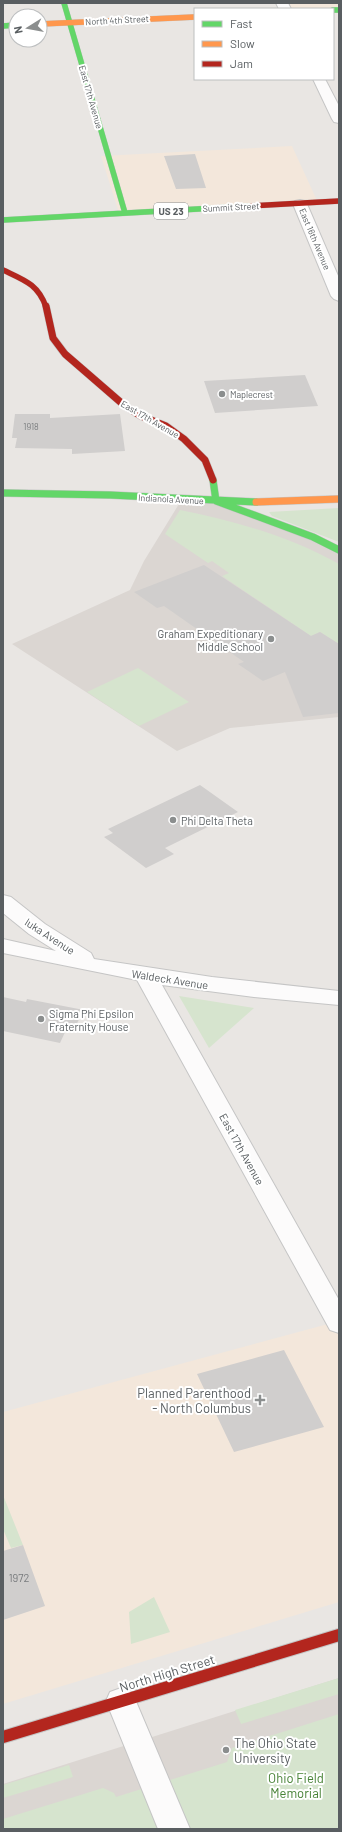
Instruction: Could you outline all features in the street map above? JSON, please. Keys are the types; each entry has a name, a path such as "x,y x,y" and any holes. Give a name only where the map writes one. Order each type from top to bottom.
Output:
{"street":[{"name":"East 17th Avenue","path":"64,3 126,213"},
{"name":"North 4th Street","path":"48,24 194,17"},
{"path":"320,80 339,119"},
{"name":"Summit Street","path":"3,220 339,201"},
{"name":"East 16th Avenue","path":"300,204 339,296"},
{"name":"East 17th Avenue","path":"3,270 32,284 41,292 46,300 50,332 57,346 74,362 124,405 138,414 167,427 182,438 199,454 209,466 214,484 216,501"},
{"name":"Indianola Avenue","path":"3,493 110,495 216,501 281,502 339,499"},
{"path":"216,501 313,537 339,550"},
{"name":"Iuka Avenue","path":"3,902 37,929 65,948 100,967"},
{"name":"Waldeck Avenue","path":"3,946 145,975 247,990 339,998"},
{"name":"East 17th Avenue","path":"145,975 339,1322"},
{"name":"North High Street","path":"3,1737 339,1635"},
{"path":"121,1701 174,1829"}],"shaded area":[{"path":"286,3 337,3 339,8 334,8 289,8"},
{"path":"292,146 319,205 120,216 101,156"},
{"path":"182,499 216,501 339,550 339,717 230,728 177,751 12,644 130,590 144,561"},
{"path":"339,1321 339,1602 3,1704 3,1412"},
{"name":"The Ohio State University","path":"339,1678 339,1829 3,1829 3,1784"}],"green space":[{"path":"339,508 339,542 272,516 269,512"},
{"path":"180,510 221,519 261,531 301,545 339,564 339,644 320,632 311,636 222,576 229,573 212,561 208,563 165,534"},
{"path":"138,668 189,702 139,726 87,692"},
{"path":"179,996 254,1008 209,1048"},
{"path":"3,1495 23,1545 11,1548 3,1529"},
{"path":"154,1597 170,1632 131,1644 129,1612"},
{"path":"339,1678 339,1694 241,1724 235,1710"},
{"name":"Ohio Field Memorial","path":"339,1714 339,1829 3,1829 3,1819 103,1788 114,1793 116,1797 227,1762 232,1748"},
{"path":"69,1765 73,1777 3,1798 3,1785"}],"building":[{"path":"195,154 206,188 176,189 164,156"},
{"name":"Maplecrest","path":"305,375 318,406 215,413 204,381"},
{"path":"15,414 50,414 50,418 120,414 125,451 72,454 72,449 15,448 17,438 12,438"},
{"name":"Graham Expeditionary Middle School","path":"204,565 311,636 320,632 339,644 339,713 303,717 285,672 263,681 238,664 244,662 164,606 157,608 134,592"},
{"name":"Phi Delta Theta","path":"200,785 238,812 165,848 174,854 146,868 104,837 113,833 108,829"},
{"name":"Sigma Phi Epsilon Fraternity House","path":"3,997 26,1002 27,999 84,1010 74,1029 67,1028 60,1043 3,1031"},
{"name":"Planned Parenthood - North Columbus","path":"284,1350 324,1427 234,1452 197,1374"},
{"path":"23,1545 45,1606 3,1620 3,1551"}],"traffic: fast":[{"path":"64,3 125,213"},
{"path":"334,10 339,10"},
{"path":"3,26 8,26"},
{"path":"3,220 251,206"},
{"path":"213,480 216,501 313,537 339,550"},
{"path":"3,493 110,495 256,502"}],"traffic: slow":[{"path":"48,24 194,17"},
{"path":"256,502 339,499"}],"traffic: jam":[{"path":"251,206 339,201"},
{"path":"3,270 30,283 39,291 46,306 53,338 65,354 125,406 141,416 166,426 184,439 205,460 213,480"},
{"path":"3,1737 339,1635"}],"place":[{"name":"Maplecrest","path":"222,394"},
{"name":"Graham Expeditionary Middle School","path":"271,639"},
{"name":"Phi Delta Theta","path":"173,820"},
{"name":"Sigma Phi Epsilon Fraternity House","path":"41,1019"},
{"name":"Planned Parenthood - North Columbus","path":"260,1400"},
{"name":"The Ohio State University","path":"226,1750"}]}
